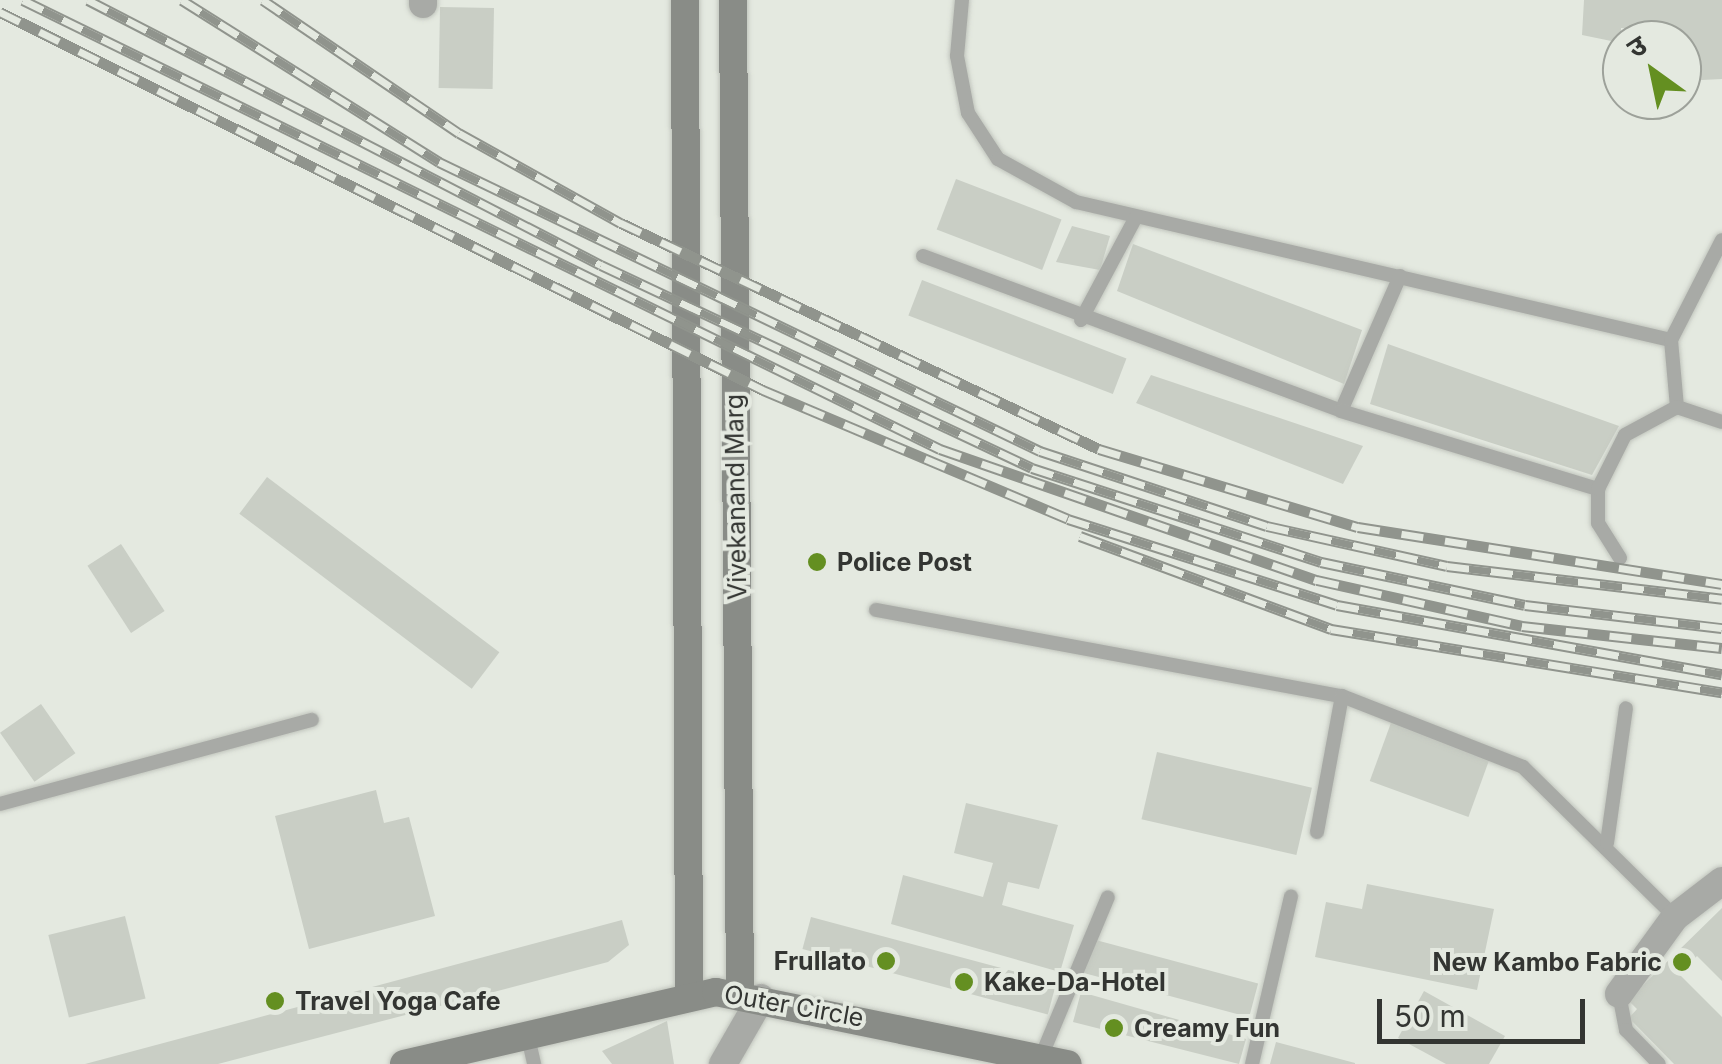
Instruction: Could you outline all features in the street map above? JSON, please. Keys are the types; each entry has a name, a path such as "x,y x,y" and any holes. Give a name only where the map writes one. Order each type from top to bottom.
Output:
{"main road":[{"name":"Vivekanand Marg","path":"684,0 689,992"},
{"name":"Vivekanand Marg","path":"733,0 735,400 751,996"},
{"path":"687,399 735,400"},
{"name":"Outer Circle","path":"404,1064 689,992 751,996 1055,1061"}],"street":[{"path":"1619,994 1675,917 1722,881"},
{"path":"722,1064 751,996"}],"lane":[{"path":"962,0 957,56 968,113 998,159 1076,202 1671,340"},
{"path":"1081,320 1136,218"},
{"path":"1677,407 1671,340 1722,240"},
{"path":"924,256 1081,320 1341,410 1598,490"},
{"path":"1341,410 1400,276"},
{"path":"1620,558 1598,523 1598,490 1625,434 1677,407 1722,422"},
{"path":"876,610 1342,696 1523,767 1607,843 1675,917"},
{"path":"1318,832 1342,696"},
{"path":"1607,843 1626,708"},
{"path":"0,804 312,720"},
{"path":"1252,1064 1291,896"},
{"path":"1055,1061 1108,897"},
{"path":"1619,994 1626,1030 1659,1064"},
{"path":"527,1032 534,1064"}],"building":[{"path":"1584,0 1722,0 1722,79 1702,80 1702,20 1602,20 1602,39 1582,35"},
{"path":"440,7 494,8 493,89 439,88"},
{"path":"956,179 1061,219 1042,270 937,229"},
{"path":"1072,226 1110,236 1100,270 1056,262"},
{"path":"1133,244 1362,330 1344,384 1117,291"},
{"path":"922,280 1126,358 1113,394 908,315"},
{"path":"1388,344 1619,426 1592,475 1370,404"},
{"path":"1151,375 1363,446 1343,484 1136,403"},
{"path":"267,477 499,652 472,689 239,514"},
{"path":"121,544 165,611 131,633 87,566"},
{"path":"41,704 75,753 34,782 0,733"},
{"path":"1392,720 1491,756 1468,817 1370,781"},
{"path":"1157,752 1312,788 1296,855 1141,819"},
{"path":"376,790 384,823 409,817 435,916 309,949 275,816"},
{"path":"966,803 1058,825 1039,889 1008,882 1002,905 1074,925 1060,972 891,924 903,875 983,897 993,863 954,853"},
{"path":"1367,884 1494,909 1477,990 1315,957 1326,902 1362,909"},
{"path":"1722,908 1722,981 1697,956 1679,974 1722,1017 1722,1064 1674,1064 1629,1018 1637,1009 1628,1000"},
{"path":"125,916 146,998 69,1018 48,935"},
{"path":"811,917 1056,983 1048,1015 802,949"},
{"path":"622,920 629,945 608,962 218,1064 85,1064"},
{"path":"1092,939 1258,984 1249,1017 1083,973"},
{"path":"1424,991 1505,1036 1489,1064 1446,1064 1398,1038"},
{"path":"1081,992 1246,1039 1239,1064 1073,1022"},
{"path":"667,1021 674,1064 612,1064 602,1051"},
{"path":"1276,1042 1355,1063 1355,1064 1270,1064"}],"railway":[{"path":"23,0 940,449 1317,580 1522,626 1722,648"},
{"path":"88,0 601,265 1032,468 1321,562 1525,605 1722,628"},
{"path":"182,0 439,162 1040,451 1267,526 1447,566 1722,599"},
{"path":"263,0 459,133 621,223 1099,449 1358,527 1722,584"},
{"path":"0,12 763,390 1068,519 1337,605 1722,674"},
{"path":"1080,536 1331,629 1722,692"}],"place":[{"name":"Police Post","path":"817,562"},
{"name":"Frullato","path":"886,961"},
{"name":"New Kambo Fabric","path":"1682,962"},
{"name":"Kake-Da-Hotel","path":"964,982"},
{"name":"Travel Yoga Cafe","path":"275,1001"},
{"name":"Creamy Fun","path":"1114,1028"}]}
